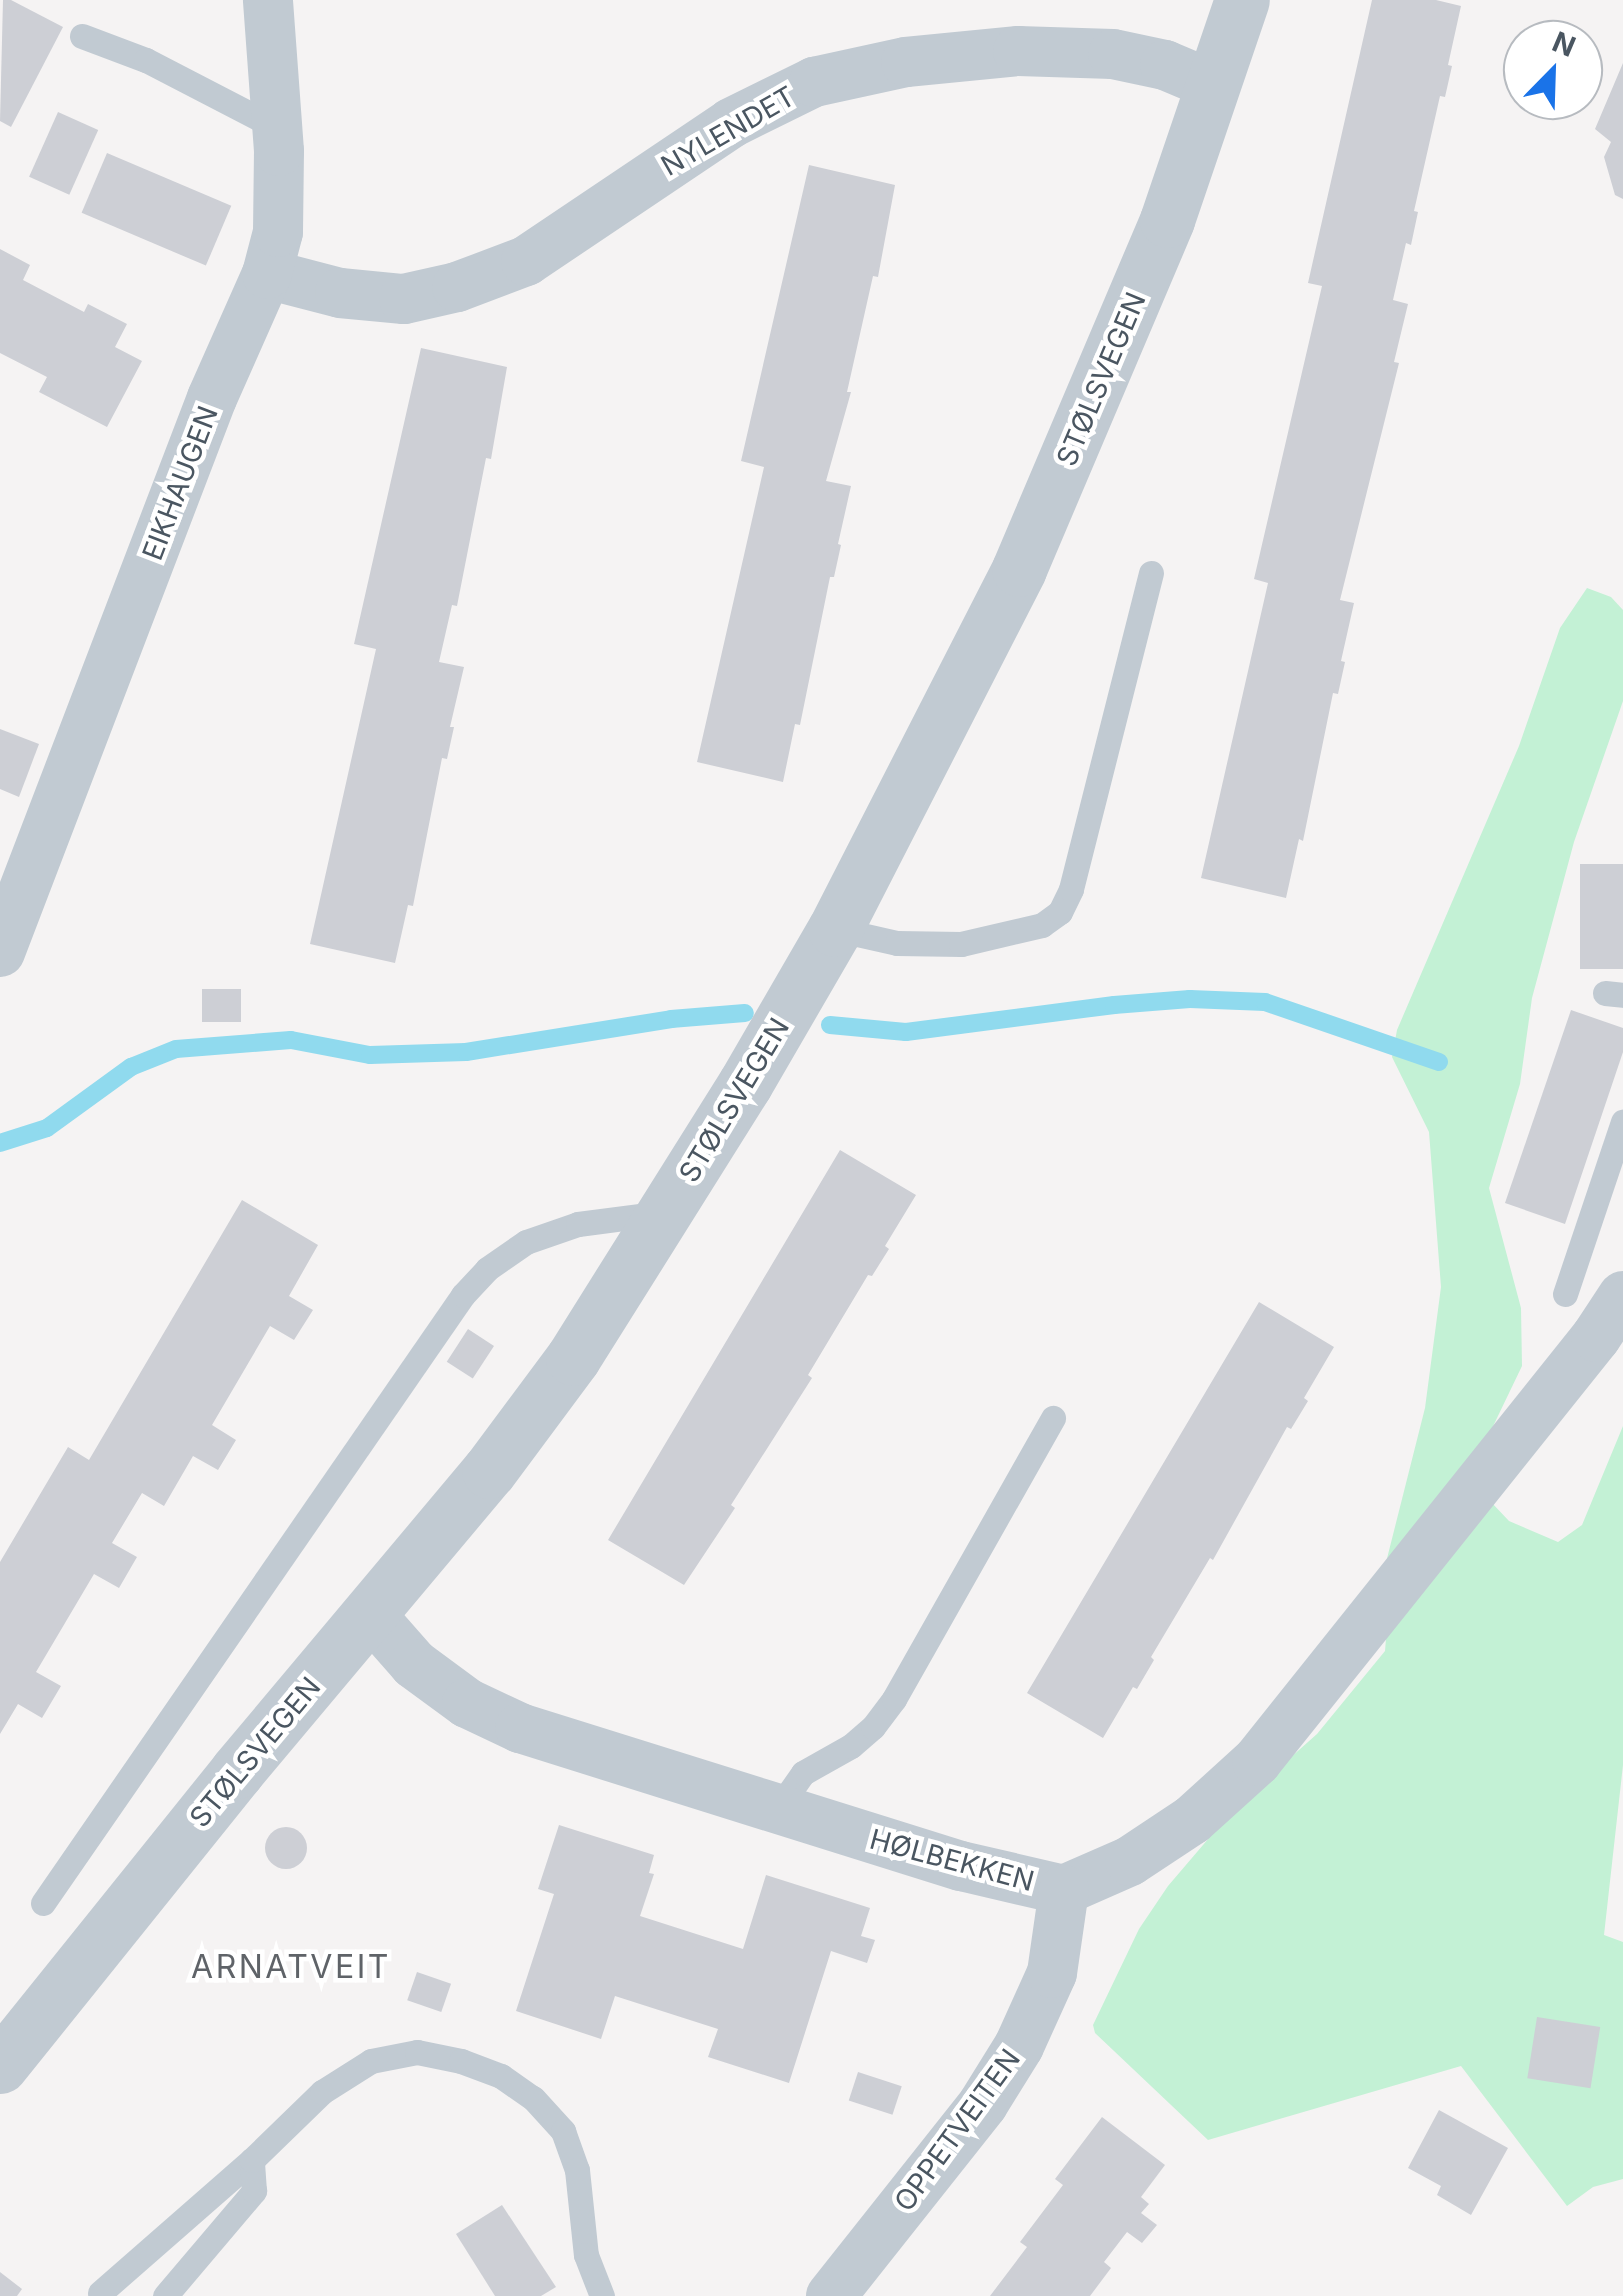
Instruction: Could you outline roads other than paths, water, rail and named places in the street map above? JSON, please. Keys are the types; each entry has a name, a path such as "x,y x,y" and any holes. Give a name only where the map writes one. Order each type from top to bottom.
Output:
{"street":[{"name":"EIKHAUGEN","path":"0,952 212,398 266,274 278,232 277,128 268,0"},
{"name":"STØLSVEGEN","path":"0,2066 237,1771 372,1615 573,1358 667,1212 834,930 1020,569 1152,256 1215,86 1242,0"},
{"name":"NYLENDET","path":"266,274 340,294 404,298 457,286 526,261 732,122 814,82 906,62 1018,51 1113,54 1165,65 1215,86"},
{"name":"HØLBEKKEN","path":"372,1615 414,1664 466,1703 576,1747 961,1866 1064,1890 1130,1861 1192,1820 1257,1761 1596,1337 1623,1296"},
{"name":"OPPETVEITEN","path":"831,2296 983,2104 1019,2046 1052,1974 1064,1890"}],"lane":[{"path":"82,36 146,60 277,128"},
{"path":"834,930 897,943 961,944 1042,925 1060,912 1077,865 1151,573"},
{"path":"1565,1294 1623,1122"},
{"path":"43,1903 463,1295 487,1269 526,1242 578,1224 667,1212"},
{"path":"778,1810 803,1772 851,1746 874,1727 894,1699 1053,1418"},
{"path":"100,2293 252,2160 322,2092 371,2061 418,2052 461,2060 501,2076 533,2098 563,2130 578,2170 586,2255 602,2296"},
{"path":"165,2296 254,2191 252,2160"}],"waterway":[{"path":"830,1025 906,1032 1114,1005 1190,999 1265,1002 1439,1062"},
{"path":"0,1143 47,1128 131,1067 176,1049 291,1040 370,1055 466,1052 671,1019 745,1013"}],"district":[{"name":"ARNATVEIT","path":"291,1967"}]}
